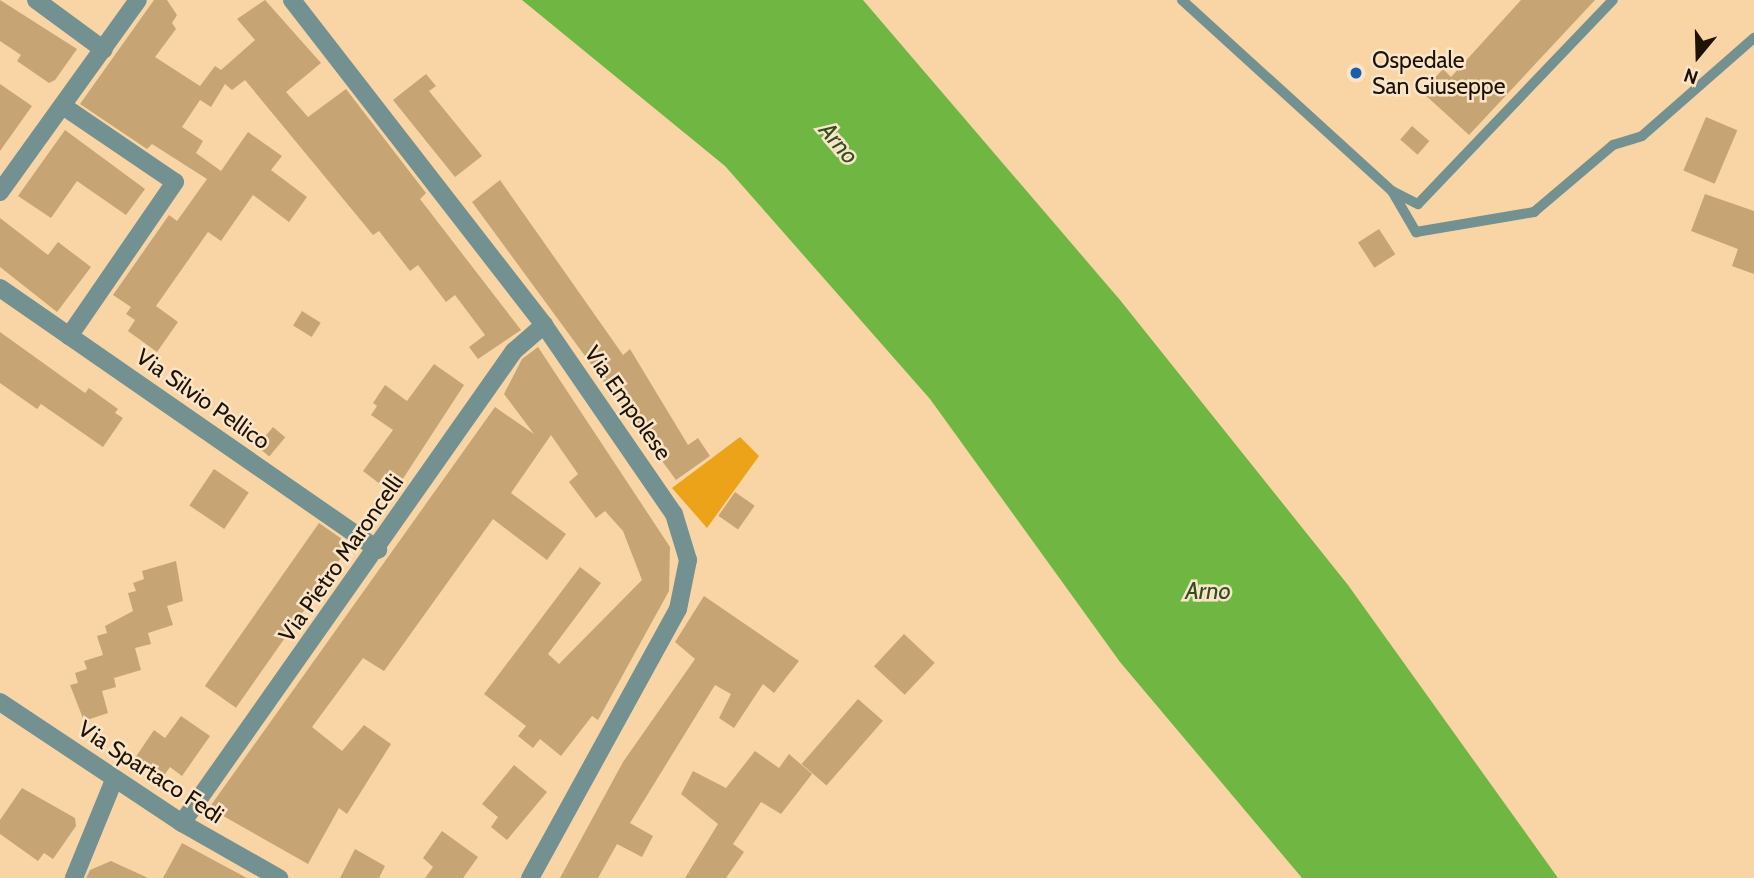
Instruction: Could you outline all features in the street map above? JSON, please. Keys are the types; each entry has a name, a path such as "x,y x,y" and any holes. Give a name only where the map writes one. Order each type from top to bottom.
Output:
{"street":[{"path":"37,0 104,50"},
{"path":"0,192 138,0"},
{"name":"Via Empolese","path":"292,0 544,325 674,514 688,560 678,609 530,878"},
{"path":"63,106 175,182 69,336"},
{"name":"Via Silvio Pellico","path":"0,288 378,550"},
{"name":"Via Pietro Maroncelli","path":"182,823 378,550 514,351 544,325"},
{"name":"Via Spartaco Fedi","path":"0,702 182,823 279,878"},
{"path":"74,878 114,780"}],"lane":[{"path":"1182,0 1392,191 1418,204 1613,0"},
{"path":"1392,191 1416,232 1534,212 1613,145 1642,136 1754,38"}],"shaded area":[{"path":"740,437 759,456 707,528 672,488"}],"water":[{"name":"Arno","path":"522,0 863,0 1120,300 1348,585 1558,878 1302,878 1120,662 930,399 725,166"}],"building":[{"path":"0,0 77,49 55,80 49,83 17,61 21,55 0,41"},
{"path":"154,0 167,0 177,15 172,23 176,29 155,57 200,86 215,66 221,70 255,40 237,19 265,0 321,63 286,92 308,117 346,89 426,193 420,199 521,330 478,359 469,347 485,335 455,295 446,302 418,265 410,271 379,231 373,235 245,80 232,90 225,84 211,107 200,100 182,127 203,141 196,153 221,171 248,132 282,156 271,170 307,197 289,222 253,195 221,241 208,232 156,306 178,322 157,352 128,331 135,320 126,314 131,307 113,295 169,215 177,221 207,179 152,144 147,149 80,104"},
{"path":"1521,0 1595,0 1469,135 1422,92 1443,69 1451,77"},
{"path":"426,74 436,86 429,91 482,156 455,177 393,100"},
{"path":"0,84 32,106 0,151"},
{"path":"1706,117 1737,130 1715,184 1683,170"},
{"path":"1412,126 1429,141 1418,155 1400,140"},
{"path":"65,130 145,189 126,215 77,181 51,218 18,196"},
{"path":"500,180 623,355 630,349 688,445 698,438 710,456 676,480 472,202"},
{"path":"1705,194 1754,211 1754,274 1732,266 1738,249 1691,231"},
{"path":"0,218 48,255 58,242 91,267 57,312 0,267"},
{"path":"1379,229 1395,254 1374,268 1358,243"},
{"path":"302,311 321,323 312,337 293,325"},
{"path":"0,332 85,393 89,388 118,409 115,413 123,418 103,447 41,404 37,409 0,383"},
{"path":"538,347 670,547 669,591 598,720 592,716 561,756 540,739 533,748 518,736 526,726 484,694 580,567 601,583 548,654 559,664 642,580 623,531 605,511 596,518 569,482 578,474 551,435 511,493 566,534 547,560 493,519 384,671 363,658 312,727 342,751 364,725 391,744 347,814 339,808 308,864 209,808 495,407 534,434 504,394 522,359"},
{"path":"434,364 464,385 393,494 363,471 393,430 371,415 377,406 373,403 385,385 407,401"},
{"path":"273,427 285,437 269,456 257,446"},
{"path":"214,469 249,492 224,529 189,505"},
{"path":"735,492 755,506 738,530 718,516"},
{"path":"319,523 350,545 236,708 205,686"},
{"path":"176,561 183,601 167,606 173,625 148,633 151,644 135,648 141,670 114,678 116,687 102,691 108,713 84,721 70,685 78,683 75,673 87,669 84,661 103,655 97,636 107,633 105,626 133,611 128,593 136,591 133,583 144,579 142,571"},
{"path":"704,596 799,661 774,693 763,684 734,728 719,718 731,694 715,685 630,823 653,836 642,857 617,844 598,878 560,878 623,762 695,659 675,642"},
{"path":"904,634 935,663 905,695 874,666"},
{"path":"858,699 883,721 826,786 802,764"},
{"path":"181,716 210,736 182,776 170,767 163,777 135,758 154,730 165,738"},
{"path":"755,751 779,768 789,754 812,774 781,814 761,802 733,844 744,852 726,878 685,878 718,824 681,794 693,771 726,788"},
{"path":"514,765 547,792 507,840 491,827 498,817 482,804"},
{"path":"22,788 75,818 76,826 53,859 44,853 38,861 0,834 0,820"},
{"path":"442,831 478,857 463,878 425,878 433,867 423,858"},
{"path":"182,843 217,862 247,878 163,878"},
{"path":"355,849 385,866 379,878 340,878"},
{"path":"111,861 148,878 86,878 90,870"}],"place":[{"name":"Ospedale San Giuseppe","path":"1356,73"}]}
